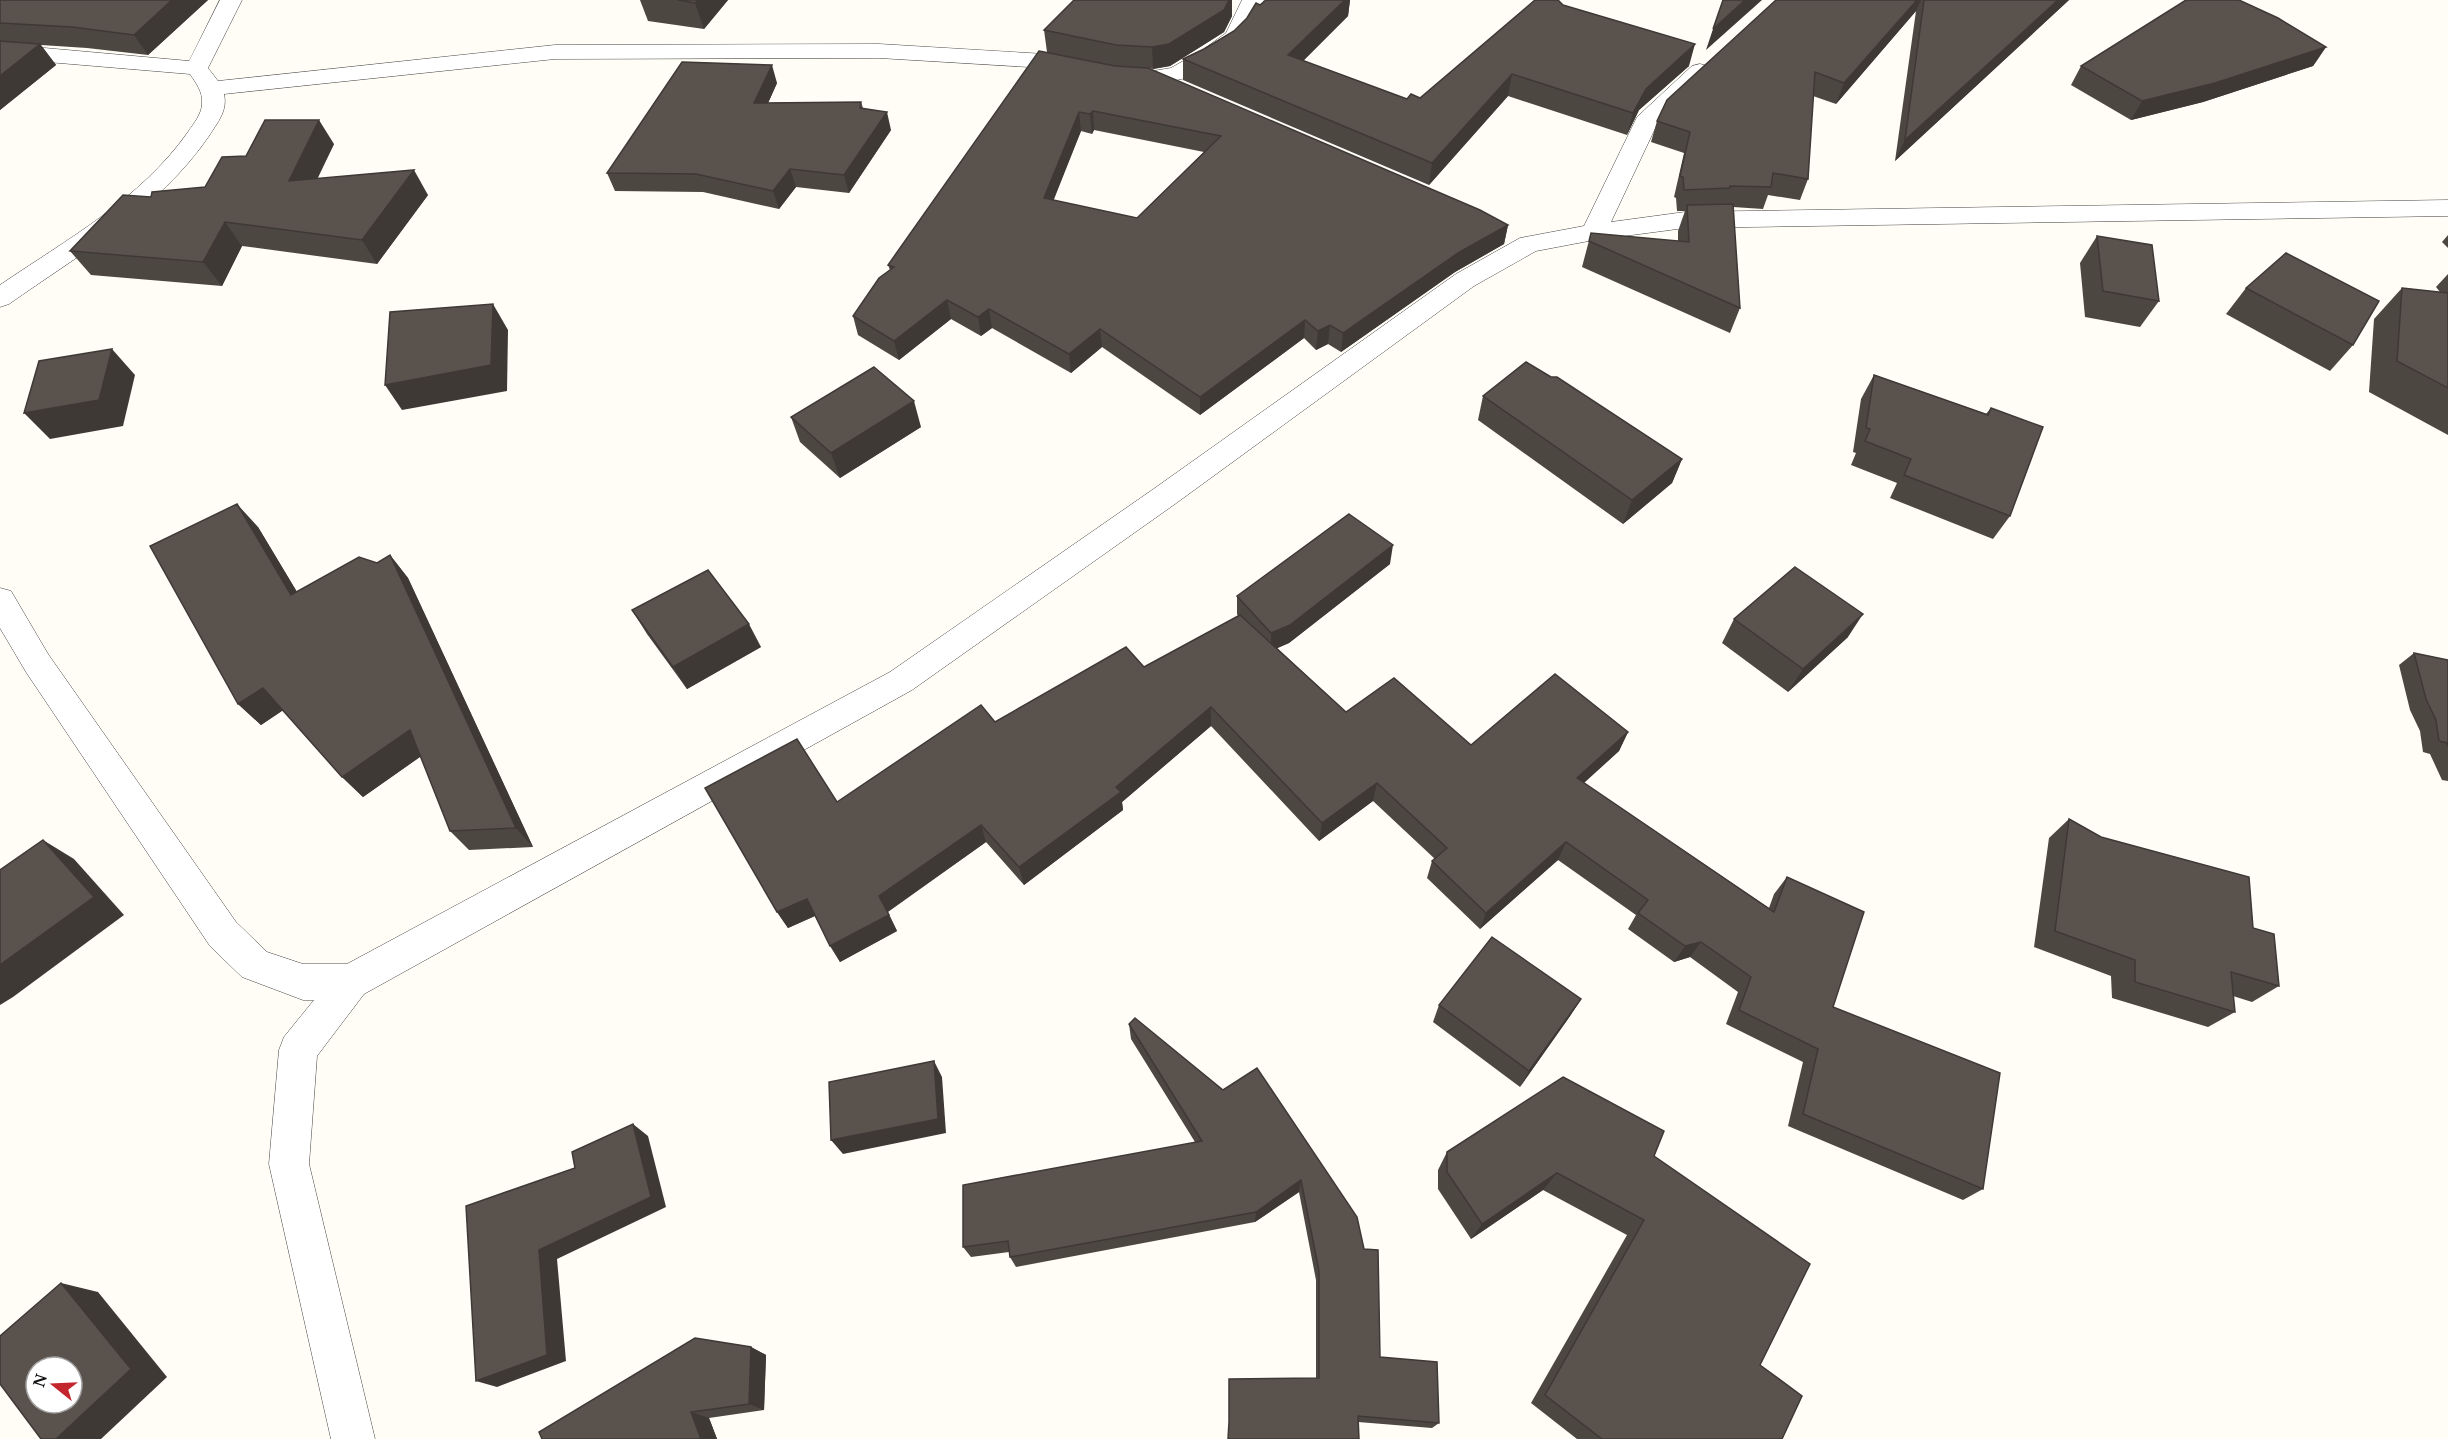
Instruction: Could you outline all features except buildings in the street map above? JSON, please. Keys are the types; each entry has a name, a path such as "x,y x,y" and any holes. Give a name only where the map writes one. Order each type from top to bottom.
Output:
{"street":[{"path":"197,68 231,0"},
{"path":"211,88 555,52 890,52 1045,61 1117,76 1153,78 1178,73 1212,54 1235,37 1253,0"},
{"path":"0,51 197,68"},
{"path":"1594,232 1649,117 1718,55"},
{"path":"0,298 122,212 163,178 198,136 213,109 211,88 197,68"},
{"path":"1153,78 1186,92"},
{"path":"353,1439 290,1164 297,1050 351,982 901,681 1165,496 1446,294 1529,244 1594,232 1685,220 2448,208"},
{"path":"1504,230 1529,244"},
{"path":"0,600 38,663 223,934 255,965 303,982 351,982"}]}
